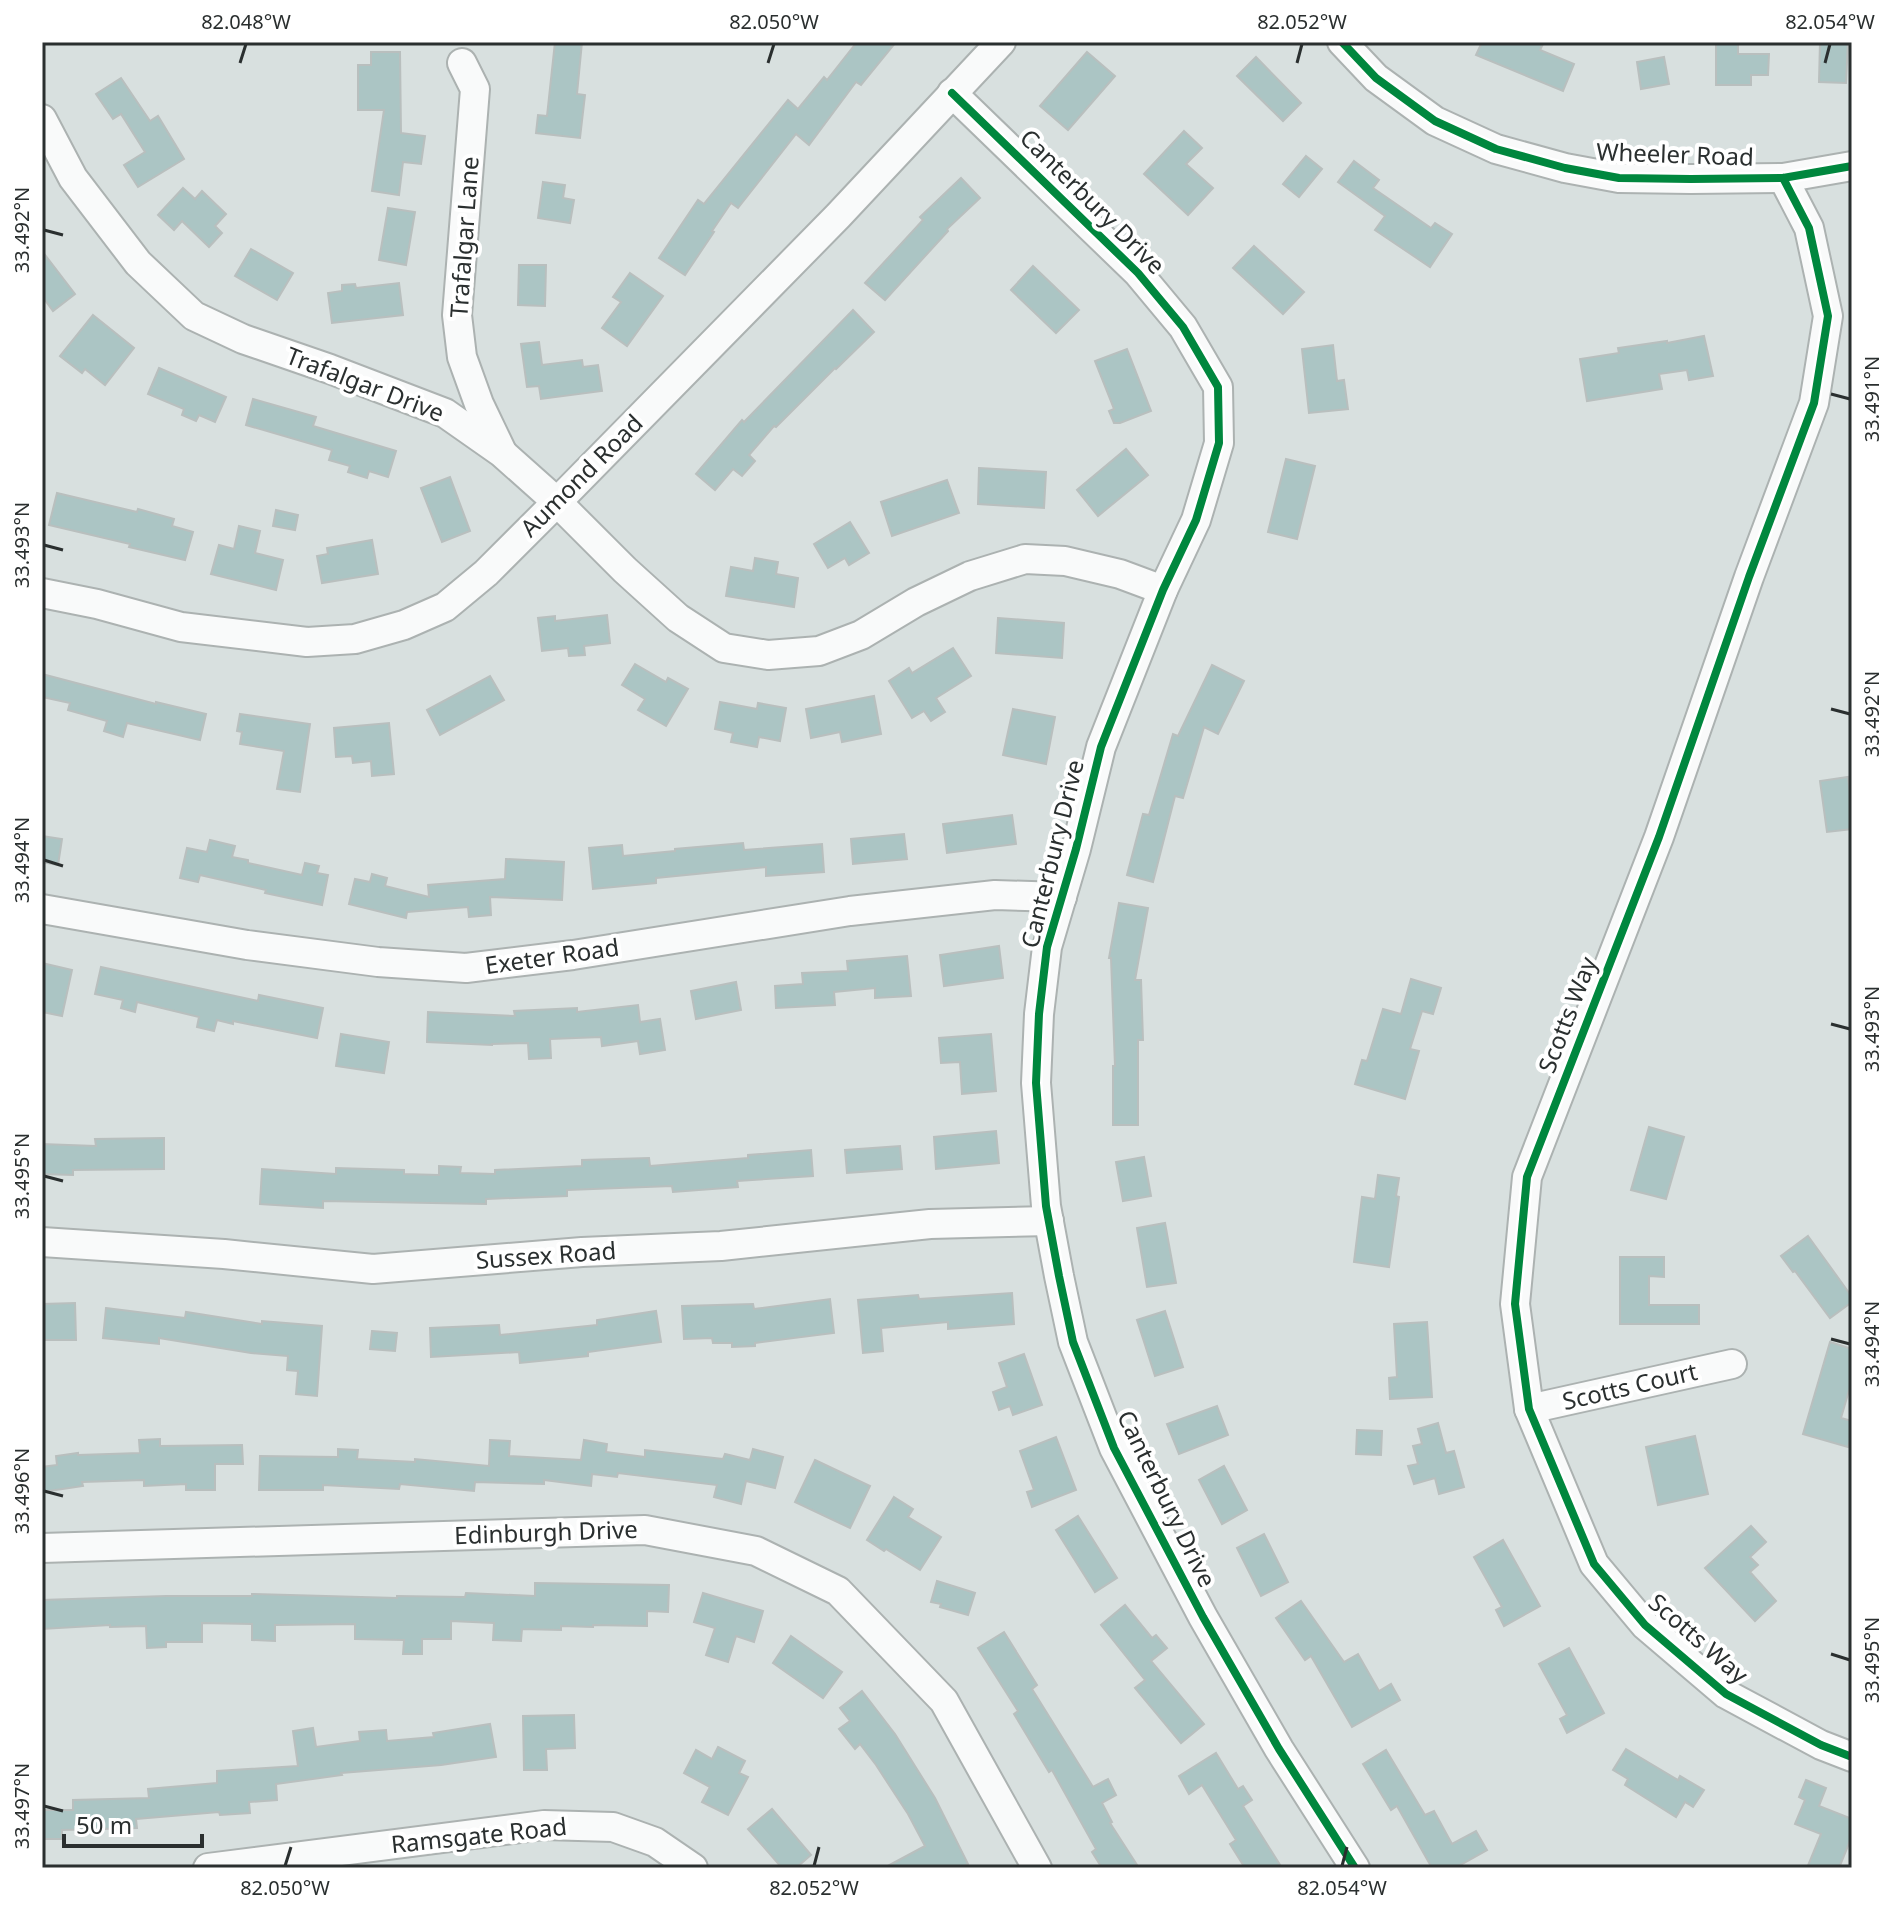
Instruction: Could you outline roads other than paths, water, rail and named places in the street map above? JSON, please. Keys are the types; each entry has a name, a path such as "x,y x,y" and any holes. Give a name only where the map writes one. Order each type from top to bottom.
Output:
{"street":[{"name":"Aumond Road","path":"42,593 181,627 307,642 355,639 404,625 445,607 486,573 557,502 838,216 1001,42"},
{"name":"Wheeler Road","path":"1342,42 1376,78 1435,121 1496,149 1565,168 1619,178 1783,178 1852,166"},
{"name":"Trafalgar Lane","path":"462,63 475,89 457,315 462,357 502,453"},
{"name":"Canterbury Drive","path":"952,93 1138,273 1183,327 1218,387 1219,443 1196,520 1163,590 1101,747 1076,849 1047,947 1039,1014 1036,1083 1049,1221 1073,1342 1114,1448 1203,1617 1279,1749 1355,1868"},
{"name":"Trafalgar Drive","path":"42,119 73,178 138,263 194,316 243,339 445,413 502,453 678,618 724,648 768,655 819,651 861,635 916,602 970,576 1025,559 1065,561 1120,574 1163,590"},
{"name":"Scotts Way","path":"1783,178 1809,228 1828,316 1814,403 1744,591 1659,837 1527,1177 1515,1304 1529,1409 1594,1564 1645,1625 1726,1694 1821,1745 1852,1757"},
{"name":"Exeter Road","path":"42,909 247,945 378,962 466,968 573,955 850,911 995,895 1062,897"},
{"name":"Sussex Road","path":"42,1242 224,1254 373,1269 582,1252 721,1246 930,1224 1049,1221"},
{"name":"Scotts Court","path":"1529,1409 1732,1364"},
{"name":"Edinburgh Drive","path":"42,1548 645,1530 756,1551 838,1591 944,1701 1037,1868"},
{"name":"Ramsgate Road","path":"208,1868 544,1825 613,1827 655,1842 693,1868"}]}
